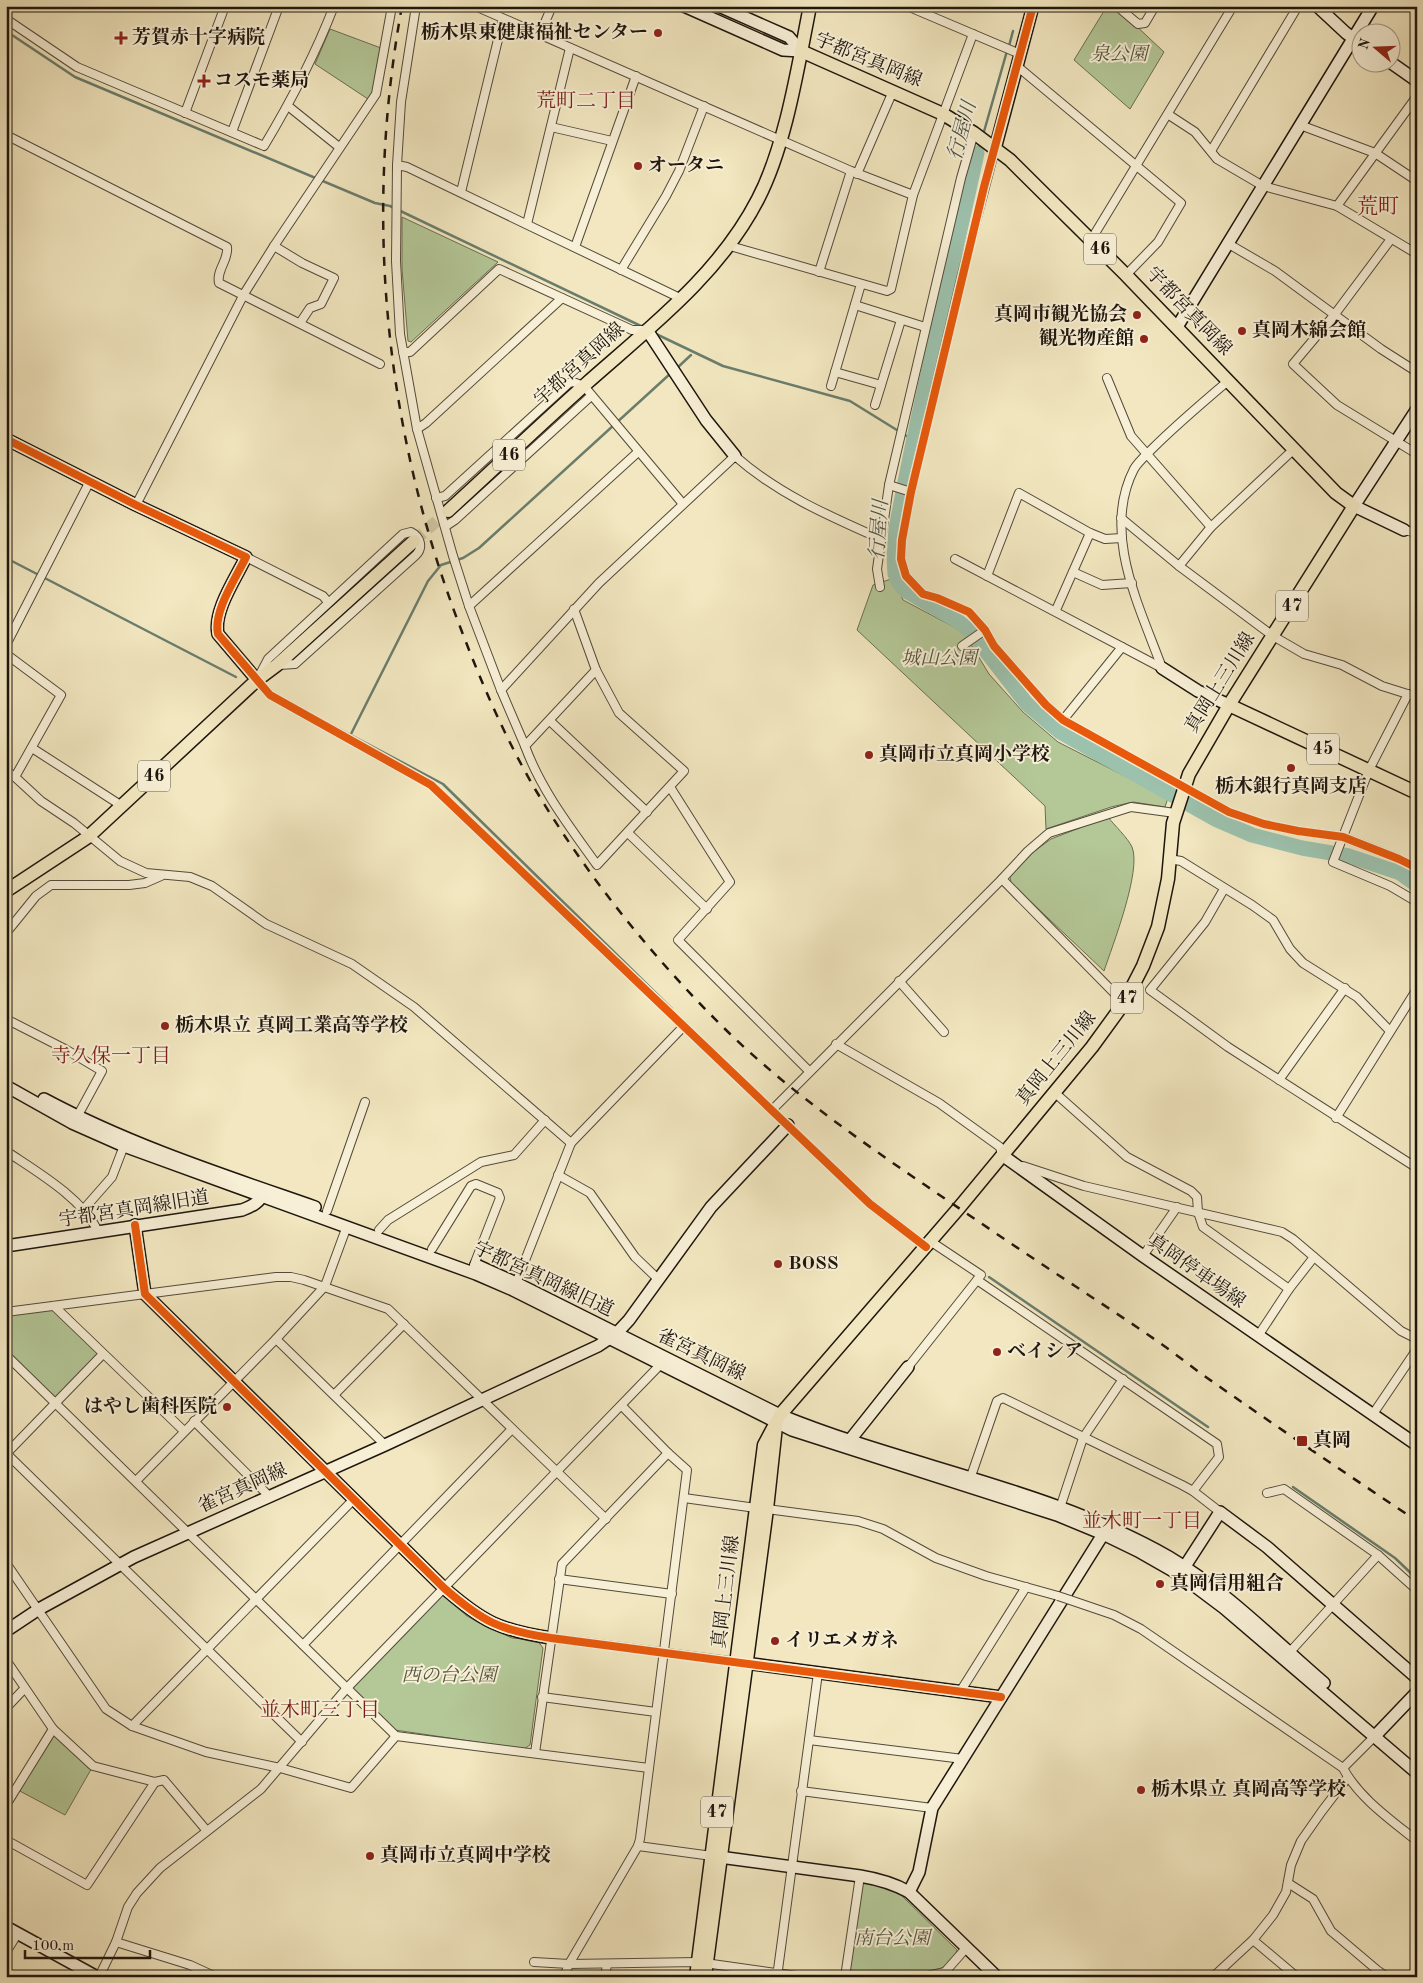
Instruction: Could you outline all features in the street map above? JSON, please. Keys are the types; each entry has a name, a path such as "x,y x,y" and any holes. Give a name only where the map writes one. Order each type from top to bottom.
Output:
{"main road":[{"path":"801,51 810,6"},
{"name":"宇都宮真岡線","path":"448,511 588,391 714,265 730,246 759,198 770,173 780,141 801,51 943,114 974,133 995,149 1030,179 1177,327 1342,498 1354,506"},
{"name":"真岡上三川線","path":"696,1977 702,1963 761,1508 775,1446 778,1419 928,1244 1106,1030 1124,1003 1143,966 1158,927 1168,879 1176,809 1183,788 1196,760 1354,506"},
{"name":"46","path":"6,891 88,837 257,680 277,665 414,541"},
{"name":"45","path":"1229,706 1417,793"},
{"name":"真岡上三川線","path":"702,1963 705,1977"}],"street":[{"path":"185,113 225,6"},
{"path":"232,132 279,6"},
{"path":"6,19 77,67 264,146 288,106 317,50 334,6"},
{"path":"136,505 244,294 339,147 376,94 392,6"},
{"path":"416,6 401,102 397,165 396,261 400,334 417,429 469,606 534,770 561,814 597,865 684,771 619,713 596,670 574,609"},
{"path":"475,6 854,173 913,195"},
{"path":"540,34 552,6"},
{"path":"684,6 783,50 801,51"},
{"path":"719,6 789,37 801,51"},
{"path":"908,6 1020,54"},
{"path":"1033,6 964,266 937,388 911,492 902,540 901,559 906,576 923,594 969,612 985,630 994,646 1046,705 1063,720 1209,802 1249,820 1298,832 1342,839 1399,859 1417,868"},
{"path":"1116,6 1138,24 1145,23 1155,6"},
{"path":"1091,240 1233,6"},
{"path":"1210,151 1298,6"},
{"path":"1317,6 1350,34"},
{"path":"1365,22 1373,6"},
{"path":"461,192 503,19"},
{"path":"730,246 887,291 891,289 913,195 973,34"},
{"path":"527,224 570,48"},
{"path":"1177,327 1300,125 1350,50"},
{"path":"1017,66 1181,203 1158,242 1126,275"},
{"path":"1400,69 1417,81"},
{"path":"575,247 636,76"},
{"path":"819,272 854,173 893,91"},
{"path":"1338,206 1417,96"},
{"path":"288,106 339,147"},
{"path":"621,270 680,171 704,106"},
{"path":"1168,115 1195,132 1217,159 1262,186 1338,206 1417,254"},
{"path":"1300,125 1376,153 1417,182"},
{"path":"551,127 612,142"},
{"path":"880,587 877,570 889,485 925,327 961,178 974,133"},
{"path":"6,135 227,247 228,254 217,277 219,283 380,364"},
{"path":"397,165 407,166 680,298"},
{"path":"1391,239 1335,314 1293,364 1337,405 1417,454"},
{"path":"1227,243 1275,271 1381,349 1417,372"},
{"path":"274,246 302,263 334,278 321,304 310,308 300,323"},
{"path":"403,352 410,352 499,269 632,330 647,330 706,420 735,456 755,474 818,511 881,539"},
{"path":"830,386 861,284"},
{"path":"417,429 426,423 562,298"},
{"path":"855,305 925,327"},
{"path":"875,406 901,320"},
{"path":"834,372 881,385"},
{"path":"1107,378 1131,436 1211,527"},
{"path":"1162,668 1132,583 1122,538 1121,518 1127,491 1134,469 1146,455 1228,380"},
{"path":"436,498 446,496 569,383 573,382 588,391 683,504"},
{"path":"446,526 455,520 588,391"},
{"path":"1417,409 1354,506 1404,530 1417,533"},
{"path":"6,439 136,505 246,557 323,596 328,602"},
{"path":"1179,566 1211,527 1294,449"},
{"path":"469,606 638,452"},
{"path":"501,690 599,583 735,456"},
{"path":"6,645 90,482"},
{"path":"889,485 911,492"},
{"path":"987,576 1019,493 1090,533 1105,538 1122,538"},
{"path":"1121,518 1179,566 1273,636 1304,654 1342,665 1382,686 1417,697"},
{"path":"257,680 268,659 328,602 403,534 411,532 415,534 421,545 416,555 295,664 277,665"},
{"path":"1056,610 1090,533"},
{"path":"246,557 221,610 217,627 218,634 270,695 431,785 870,1204 928,1244 982,1275 850,1440"},
{"path":"955,559 1056,610 1162,668 1198,691 1229,706"},
{"path":"1073,572 1102,585 1132,583"},
{"path":"962,646 985,630"},
{"path":"1063,720 1122,646"},
{"path":"6,654 61,695 15,777"},
{"path":"525,746 596,670"},
{"path":"1408,694 1370,770 1333,862 1390,886 1417,902"},
{"path":"550,721 647,812"},
{"path":"32,748 122,806"},
{"path":"6,771 41,801 74,823 88,837 120,862 146,873 190,876 212,886 266,924 352,964 414,1007 571,1143"},
{"path":"670,787 730,882 678,940 809,1071"},
{"path":"772,1110 1028,851 1049,833 1132,807 1176,809"},
{"path":"628,832 707,909"},
{"path":"1170,859 1180,861 1273,920 1290,949 1303,963 1357,996 1390,1031"},
{"path":"6,933 36,896 51,884 129,885 145,883 163,875"},
{"path":"1002,879 1124,1003"},
{"path":"1224,889 1205,922 1150,990 1228,1047 1336,1118 1417,1168"},
{"path":"899,981 944,1032"},
{"path":"1279,1080 1345,988"},
{"path":"1336,1118 1417,989"},
{"path":"6,1019 102,1071 77,1117"},
{"path":"515,1286 571,1143 684,1026"},
{"path":"836,1044 956,1114 1000,1147 1002,1155"},
{"path":"6,1077 125,1143"},
{"path":"6,1086 72,1123 264,1193"},
{"path":"1054,1092 1128,1157 1191,1191 1197,1197 1198,1212 1203,1227 1289,1289"},
{"path":"327,1211 365,1102"},
{"path":"380,1230 388,1220 482,1162 514,1155 545,1120"},
{"path":"612,1336 629,1320 711,1207 788,1125"},
{"path":"83,1210 112,1177 125,1143"},
{"path":"8,1153 51,1182 83,1210 98,1231"},
{"name":"真岡停車場線","path":"1002,1155 1143,1256 1417,1445"},
{"path":"1015,1165 1084,1186 1282,1232 1401,1331 1417,1339"},
{"path":"558,1175 590,1193 635,1257 659,1280"},
{"path":"432,1249 471,1186 476,1184 498,1193 500,1198 474,1265"},
{"name":"宇都宮真岡線旧道","path":"264,1193 327,1211 474,1265 612,1336"},
{"name":"宇都宮真岡線旧道","path":"6,1246 242,1210 256,1204 264,1193"},
{"name":"宇都宮真岡線旧道","path":"264,1193 476,1274 515,1286"},
{"path":"1143,1256 1177,1207"},
{"path":"136,1225 145,1294 444,1588 477,1615 489,1622 517,1632 551,1638 818,1672 1001,1698"},
{"path":"136,1481 276,1339 325,1286 347,1226"},
{"path":"1258,1336 1289,1289 1314,1257"},
{"path":"6,1312 276,1277 291,1277 325,1286 388,1309 606,1519"},
{"path":"977,1280 1124,1379 1216,1444 1219,1458 1193,1491"},
{"path":"54,1306 184,1431"},
{"path":"334,1395 404,1324"},
{"name":"雀宮真岡線","path":"612,1336 778,1419"},
{"name":"雀宮真岡線","path":"612,1336 660,1365 778,1419"},
{"name":"雀宮真岡線","path":"6,1631 39,1609 121,1564 588,1352 612,1336"},
{"path":"276,1339 385,1445"},
{"path":"1372,1414 1417,1349"},
{"path":"103,1354 6,1454 302,1742"},
{"path":"6,1355 396,1736 535,1752 649,1768"},
{"path":"6,1927 98,1977 116,1942 128,1907 137,1893 160,1868 261,1789 346,1689 660,1365"},
{"path":"1058,1511 1083,1438 1124,1379"},
{"path":"969,1481 997,1401 1003,1398 1193,1491 1246,1530 1334,1604 1417,1678"},
{"path":"564,1977 569,1964 638,1846 665,1653 687,1470 622,1406"},
{"path":"778,1419 850,1440 1058,1511 1106,1530 1138,1551 1182,1571 1230,1602 1289,1653 1417,1773"},
{"path":"778,1419 811,1437 969,1481"},
{"path":"194,1421 269,1496"},
{"path":"303,1645 512,1429"},
{"path":"535,1752 562,1564 668,1453"},
{"path":"1267,1493 1284,1489 1378,1555 1417,1590"},
{"path":"684,1498 858,1521 883,1529 936,1558 986,1576 1058,1596 1114,1615 1141,1629 1343,1768 1348,1777 1375,1806 1417,1841"},
{"path":"132,1726 354,1499"},
{"path":"1182,1571 1220,1512"},
{"path":"910,1892 920,1872 932,1808 1106,1530"},
{"path":"1289,1653 1378,1555"},
{"path":"6,1563 106,1709 132,1726 206,1752 280,1768 351,1788 396,1736"},
{"path":"1182,1571 1377,1734 1417,1763"},
{"path":"559,1579 672,1594"},
{"path":"960,1692 1026,1587"},
{"path":"6,1660 52,1728 93,1766 155,1782 164,1780 207,1831"},
{"path":"778,1975 818,1672"},
{"path":"6,1708 24,1689"},
{"path":"1343,1768 1417,1692"},
{"path":"542,1697 656,1712"},
{"path":"6,1805 52,1728"},
{"path":"809,1740 963,1759"},
{"path":"1213,1977 1253,1940 1273,1914 1286,1892 1291,1865 1302,1841 1348,1777"},
{"path":"6,1840 87,1885 155,1782"},
{"path":"801,1791 932,1808"},
{"path":"638,1846 860,1876 883,1880 897,1885 910,1892 997,1977"},
{"path":"846,1977 860,1876"},
{"path":"1288,1883 1313,1899 1330,1930 1374,1974 1387,1977"},
{"path":"6,1952 18,1933"},
{"path":"1253,1940 1290,1975"},
{"path":"116,1942 190,1965 216,1977"},
{"path":"923,1977 946,1974 967,1946"},
{"path":"534,1962 569,1964 702,1963 778,1975 804,1977"},
{"path":"606,1977 607,1964"}],"green space":[{"name":"泉公園","path":"1107,6 1115,6 1164,52 1130,109 1074,60"},
{"path":"330,29 381,48 374,89 368,99 315,64"},
{"path":"402,217 498,262 411,342 408,341 402,269"},
{"name":"城山公園","path":"894,578 903,600 954,627 966,636 989,674 1023,712 1058,742 1168,798 1165,807 1133,802 1111,807 1046,829 1045,806 857,630 873,585"},
{"path":"1108,817 1130,843 1134,858 1130,890 1125,909 1104,971 1011,883 1010,877 1032,853 1051,839"},
{"path":"54,1306 103,1354 55,1404 6,1355 6,1312"},
{"name":"西の台公園","path":"440,1593 467,1616 485,1626 512,1638 537,1640 543,1648 530,1745 524,1749 395,1730 353,1691 354,1685"},
{"path":"53,1729 93,1766 65,1815 16,1789"},
{"name":"南台公園","path":"866,1882 898,1892 957,1950 952,1960 942,1968 928,1973 894,1977 852,1977 849,1972 861,1885"}],"waterway":[{"path":"6,31 75,77 375,203 390,206 643,327"},
{"name":"行屋川","path":"1009,46 1013,31"},
{"name":"行屋川","path":"983,135 1007,51"},
{"name":"行屋川","path":"977,153 980,143"},
{"name":"行屋川","path":"977,153 896,529 894,557 895,574 899,583 906,591 959,622 971,632 1027,704 1060,732 1215,819 1252,835 1302,848 1349,856 1400,873 1417,885"},
{"path":"654,333 723,366 850,401 913,440"},
{"path":"677,368 691,355"},
{"path":"351,734 428,581 441,565 463,558 479,548 671,373"},
{"path":"6,558 236,677"},
{"path":"328,723 443,784 672,1009"},
{"path":"989,1277 1208,1427"},
{"path":"1293,1487 1395,1558 1417,1579"}],"tunnel":[{"path":"414,541 448,511"}],"railway":[{"path":"402,6 390,86 384,166 384,246 389,326 399,405 416,484 437,561 464,637 488,695 525,771 576,853 622,915 672,974 725,1029 789,1086 903,1170 1137,1327 1263,1417 1417,1521"}],"cycle path":[{"path":"1033,6 984,187 911,492 902,540 901,559 906,576 923,594 969,612 985,630 994,646 1046,705 1063,720 1229,812 1264,824 1343,837 1417,868"},
{"path":"6,439 136,505 246,557 222,605 217,625 218,634 270,695 431,785 870,1204 926,1247"},
{"path":"135,1225 145,1294 444,1588 481,1617 518,1632 551,1638 1001,1697"}],"place":[{"name":"栃木県東健康福祉センター","path":"658,33"},
{"name":"芳賀赤十字病院","path":"121,38"},
{"name":"コスモ薬局","path":"204,81"},
{"name":"オータニ","path":"638,166"},
{"name":"真岡市観光協会","path":"1137,315"},
{"name":"真岡木綿会館","path":"1242,331"},
{"name":"観光物産館","path":"1144,339"},
{"name":"真岡市立真岡小学校","path":"869,755"},
{"name":"栃木銀行真岡支店","path":"1291,768"},
{"name":"栃木県立 真岡工業高等学校","path":"165,1026"},
{"name":"BOSS","path":"778,1264"},
{"name":"ベイシア","path":"997,1352"},
{"name":"はやし歯科医院","path":"227,1407"},
{"name":"真岡","path":"1302,1441"},
{"name":"真岡信用組合","path":"1160,1584"},
{"name":"イリエメガネ","path":"775,1641"},
{"name":"栃木県立 真岡高等学校","path":"1141,1790"},
{"name":"真岡市立真岡中学校","path":"370,1856"}],"district":[{"name":"荒町二丁目","path":"586,102"},
{"name":"荒町","path":"1378,207"},
{"name":"寺久保一丁目","path":"111,1057"},
{"name":"並木町一丁目","path":"1142,1522"},
{"name":"並木町三丁目","path":"320,1711"}]}
